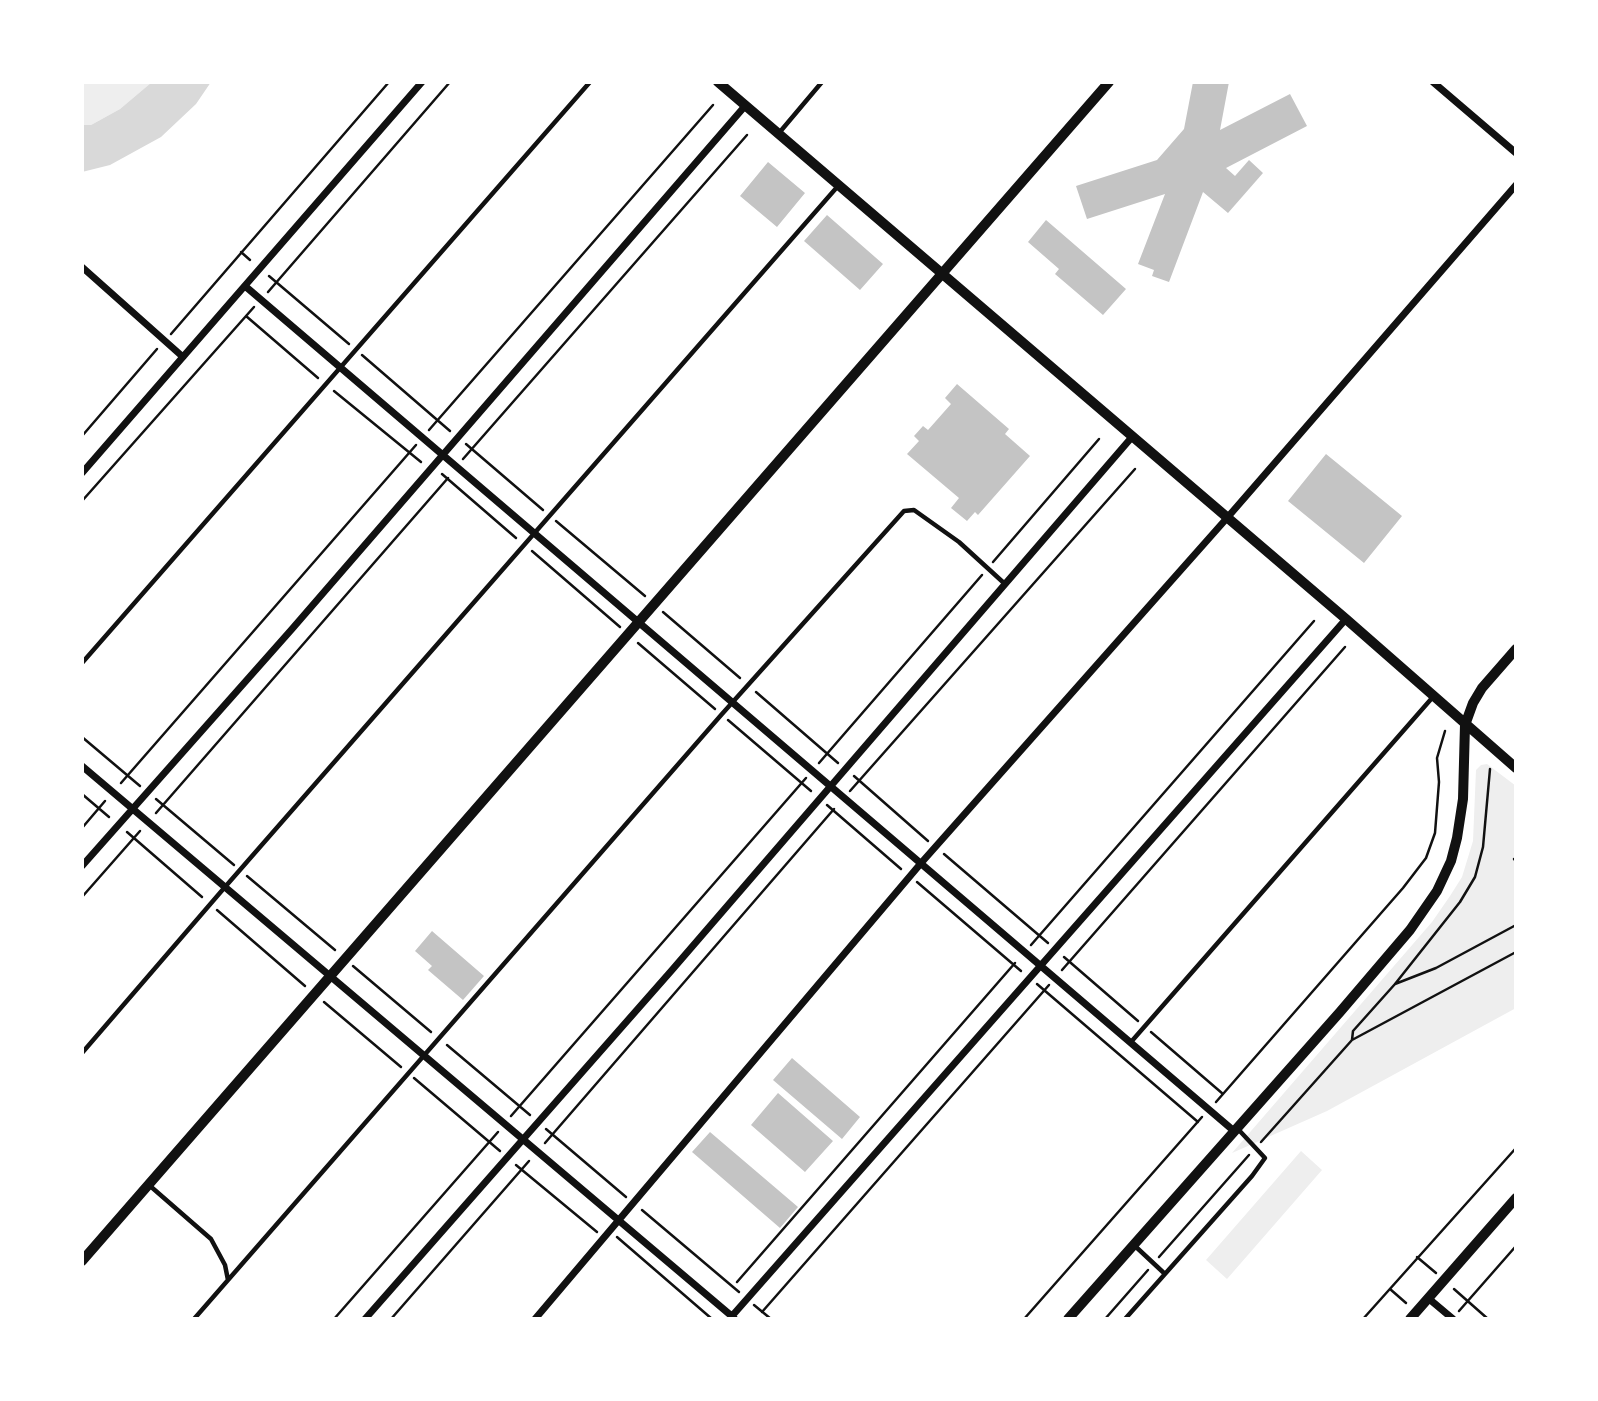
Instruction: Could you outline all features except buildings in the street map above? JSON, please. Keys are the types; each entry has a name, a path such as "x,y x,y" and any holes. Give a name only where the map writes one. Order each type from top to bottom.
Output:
{"street":[{"path":"82,473 422,82"},
{"path":"718,82 1516,768"},
{"path":"82,1261 1109,82"},
{"path":"1433,82 1516,153"},
{"path":"82,866 745,106"},
{"path":"535,1319 922,862 1227,518 1516,185"},
{"path":"83,269 183,357"},
{"path":"245,286 1235,1129"},
{"path":"365,1319 1132,437"},
{"path":"82,766 734,1318 747,1299 1346,620"},
{"path":"1068,1319 1410,930 1437,891 1451,861 1457,838 1463,799 1465,725 1482,688 1516,649"},
{"path":"1410,1319 1516,1198"},
{"path":"1428,1298 1453,1319"}],"lane":[{"path":"82,663 590,82"},
{"path":"778,134 821,82"},
{"path":"82,1053 839,186"},
{"path":"194,1319 733,701 904,511 914,510 959,542 1005,584"},
{"path":"1131,1042 1433,697"},
{"path":"1125,1319 1265,1158 1235,1129"},
{"path":"149,1185 211,1239 225,1265 228,1280"},
{"path":"1132,1245 1165,1274"}],"path":[{"path":"82,436 388,82"},
{"path":"82,828 713,105"},
{"path":"82,897 747,135"},
{"path":"241,252 1223,1094"},
{"path":"334,1319 1099,439"},
{"path":"391,1319 859,780 1135,469"},
{"path":"1024,1319 1403,888 1426,858 1435,833 1439,782 1437,758 1445,731"},
{"path":"82,737 771,1319"},
{"path":"1352,1040 1353,1031 1395,984 1460,902 1475,877 1483,848 1490,769"},
{"path":"82,794 295,977"},
{"path":"1395,984 1436,968 1516,925"},
{"path":"1105,1319 1352,1040 1516,953"},
{"path":"1363,1319 1516,1147"},
{"path":"1453,1319 1516,1246"}],"shaded area":[{"path":"82,82 152,82 120,109 91,125 82,125"},
{"path":"152,82 211,82 196,104 161,137 110,165 82,172 82,125 91,125 120,109"},
{"path":"1487,764 1516,786 1516,1008 1327,1111 1232,1153 1432,922 1450,896 1462,877 1473,841 1476,770"},
{"path":"1301,1151 1322,1170 1227,1279 1206,1260"}]}
